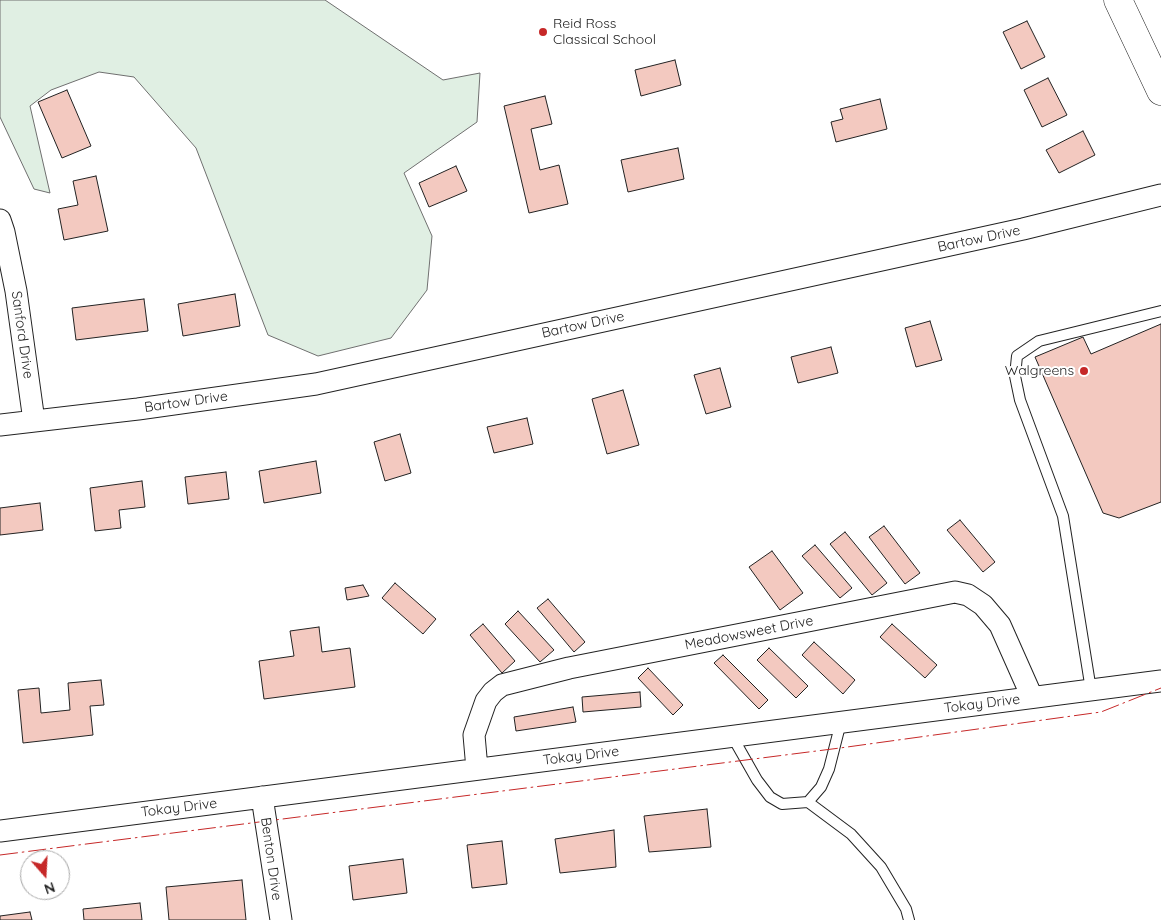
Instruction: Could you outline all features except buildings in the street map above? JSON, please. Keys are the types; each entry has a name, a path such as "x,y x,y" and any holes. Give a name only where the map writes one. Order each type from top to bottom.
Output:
{"main road":[{"path":"1118,0 1154,57 1161,91"}],"street":[{"name":"Bartow Drive","path":"0,425 138,409 316,384 1023,229 1161,195"},
{"name":"Sanford Drive","path":"0,220 16,292 34,421"},
{"name":"Meadowsweet Drive","path":"478,769 474,735 486,701 502,685 578,666 955,592 968,595 983,605 1000,625 1032,697"},
{"name":"Tokay Drive","path":"0,831 1161,680"},
{"name":"Benton Drive","path":"262,797 281,920"}],"lane":[{"path":"1091,690 1063,516 1020,400 1014,376 1017,356 1039,341 1161,311"},
{"path":"808,802 821,787 829,769 841,722"},
{"path":"732,736 757,780 770,797 782,804 808,802 851,834 880,867 906,909 909,920"}],"green space":[{"path":"0,0 325,0 443,80 480,73 477,122 404,173 432,236 427,290 391,338 318,356 268,335 196,148 134,77 99,72 51,90 30,106 50,193 34,189 0,117"}],"power":[{"path":"0,855 840,748 1101,712 1161,688"}],"place":[{"name":"Reid Ross Classical School","path":"543,32"},
{"name":"Walgreens","path":"1084,371"}]}
